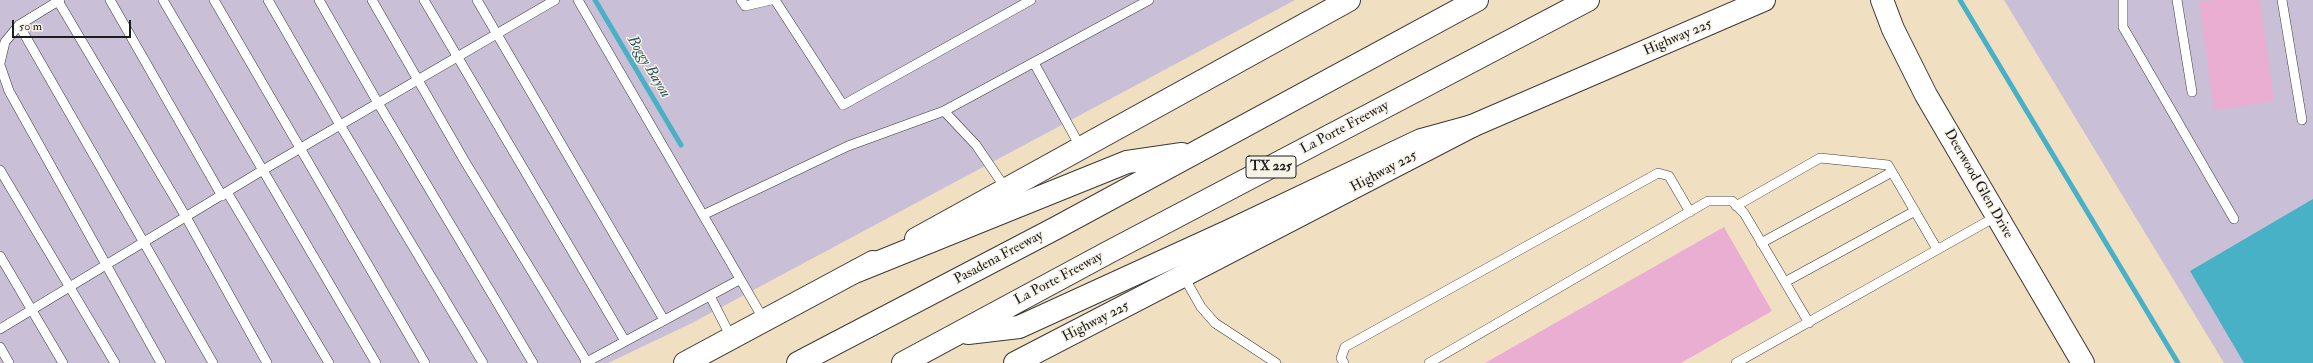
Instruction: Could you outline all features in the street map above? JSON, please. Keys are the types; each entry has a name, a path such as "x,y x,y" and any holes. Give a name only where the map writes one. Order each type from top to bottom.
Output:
{"main road":[{"path":"685,363 765,322 1349,0"},
{"path":"857,271 1127,162 1199,151 1477,0"},
{"name":"La Porte Freeway","path":"955,335 1588,0"},
{"name":"Highway 225","path":"1015,363 1184,277 1472,126 1763,0"},
{"name":"Deerwood Glen Drive","path":"1882,0 1893,29 1926,95 2083,363"},
{"path":"955,335 1019,327 1229,231 1421,140 1472,126"},
{"name":"Pasadena Freeway","path":"798,363 1199,151"},
{"name":"TX 225","path":"903,363 955,335"}],"lane":[{"path":"110,0 224,194 329,363"},
{"path":"164,0 376,363"},
{"path":"214,0 302,148 425,363"},
{"path":"268,0 340,125 483,363"},
{"path":"319,0 378,103 533,363"},
{"path":"372,0 464,160 586,362 739,280"},
{"path":"424,0 625,341"},
{"path":"477,0 664,320"},
{"path":"578,0 739,280 765,322"},
{"path":"741,0 745,6 771,0"},
{"path":"776,0 843,105 1031,0"},
{"path":"703,215 848,146 944,111 1149,0"},
{"path":"2123,0 2123,27 2234,219"},
{"path":"2177,0 2192,92"},
{"path":"2282,0 2302,120"},
{"path":"161,363 9,91 0,64 5,42 19,25 59,1 186,217 267,363"},
{"path":"0,329 263,170 548,2"},
{"path":"19,25 145,242 213,363"},
{"path":"1034,63 1081,148"},
{"path":"944,111 976,145 1006,189"},
{"path":"1736,206 1820,158 1888,165 1937,249"},
{"path":"0,170 116,363"},
{"path":"1761,242 1892,172"},
{"path":"1344,363 1341,358 1345,347 1658,173 1669,176 1690,212"},
{"path":"1429,363 1708,201 1732,201 1744,213 1809,323"},
{"path":"1785,282 1915,211"},
{"path":"1736,363 1997,216"},
{"path":"0,256 63,363"},
{"path":"1184,277 1201,307 1215,322 1276,363"},
{"path":"710,296 732,339"},
{"path":"0,347 9,363"}],"shaded area":[{"path":"0,0 1295,0 690,324 608,363 0,363"},
{"path":"2004,0 2313,0 2313,363 2224,363"}],"water":[{"path":"2313,199 2313,363 2244,363 2190,271"}],"building":[{"path":"2213,0 2260,0 2274,101 2214,110 2199,2"},
{"path":"1724,227 1772,311 1681,363 1485,363"}],"waterway":[{"name":"Boggy Bayou","path":"595,0 681,145"},
{"path":"1960,0 2178,363"}]}
